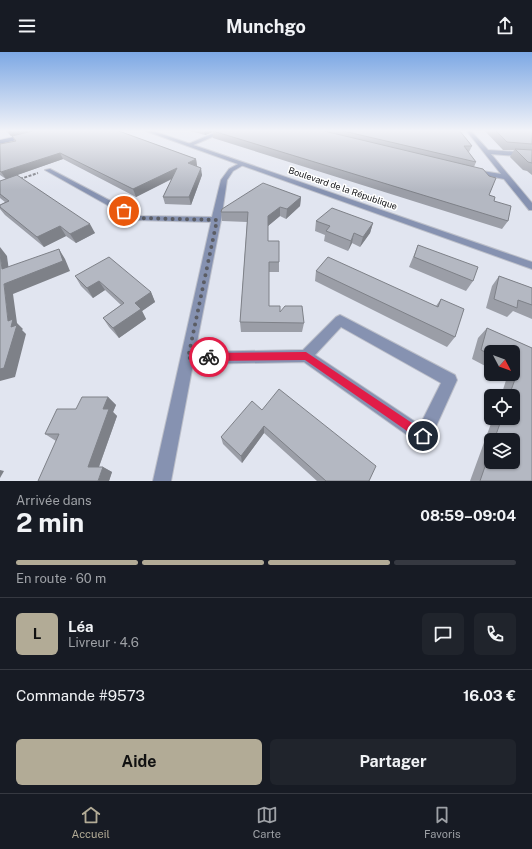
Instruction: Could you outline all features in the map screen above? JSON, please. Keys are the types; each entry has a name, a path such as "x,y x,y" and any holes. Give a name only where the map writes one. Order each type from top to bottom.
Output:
{"street":[{"name":"Boulevard de la République","path":"203,150 532,266"},
{"path":"487,152 532,155"},
{"path":"487,152 532,208"},
{"path":"162,481 217,220 224,180 231,170 242,164"},
{"path":"48,170 137,218 217,220"},
{"path":"467,170 490,176 506,177"},
{"path":"188,358 306,356 423,436 450,380 340,320 306,356"}],"path":[{"path":"14,182 48,170"}],"building":[{"path":"0,150 171,150 196,159 188,163 201,168 189,197 163,197 177,168 133,189 60,153 1,172"},
{"path":"275,150 404,150 483,169 489,176 496,178 489,195 495,197 494,201 511,206 508,221"},
{"path":"425,150 467,150 476,162"},
{"path":"516,150 532,150 532,163 528,162"},
{"path":"17,175 90,224 70,234 60,226 37,237 0,207 0,205 9,201 0,194 0,181"},
{"path":"263,183 301,197 287,209 280,207 268,216 268,241 279,241 279,262 269,262 269,306 280,306 280,312 285,306 302,306 304,323 240,322 248,212 221,212 222,209"},
{"path":"332,208 373,223 363,237 354,233 351,241 326,231 330,226 316,221"},
{"path":"418,245 478,267 473,281 414,257"},
{"path":"59,249 63,261 4,284 8,321 13,319 11,327 17,325 4,368 0,369 0,254 2,269"},
{"path":"109,257 151,292 135,303 141,309 113,328 103,318 124,303 99,281 87,288 75,276"},
{"path":"328,257 438,307 441,299 464,309 455,337 316,271"},
{"path":"499,276 532,288 532,305 518,300 517,308 494,299"},
{"path":"487,328 532,348 532,481 480,481 484,469 520,469 520,433 497,433 499,425 520,425 520,389 512,389 514,381 520,381 520,345 484,345 484,352 481,350"},
{"path":"279,389 376,466 369,481 326,481 264,426 241,456 221,437 252,401 262,410"},
{"path":"82,397 108,397 103,409 109,409 88,467 103,467 98,481 38,481 59,434 45,434 57,409 76,409"}],"way so far":[{"path":"124,211 137,218 217,220 188,358 209,357"}],"route":[{"path":"209,357 306,356 423,436"}]}
